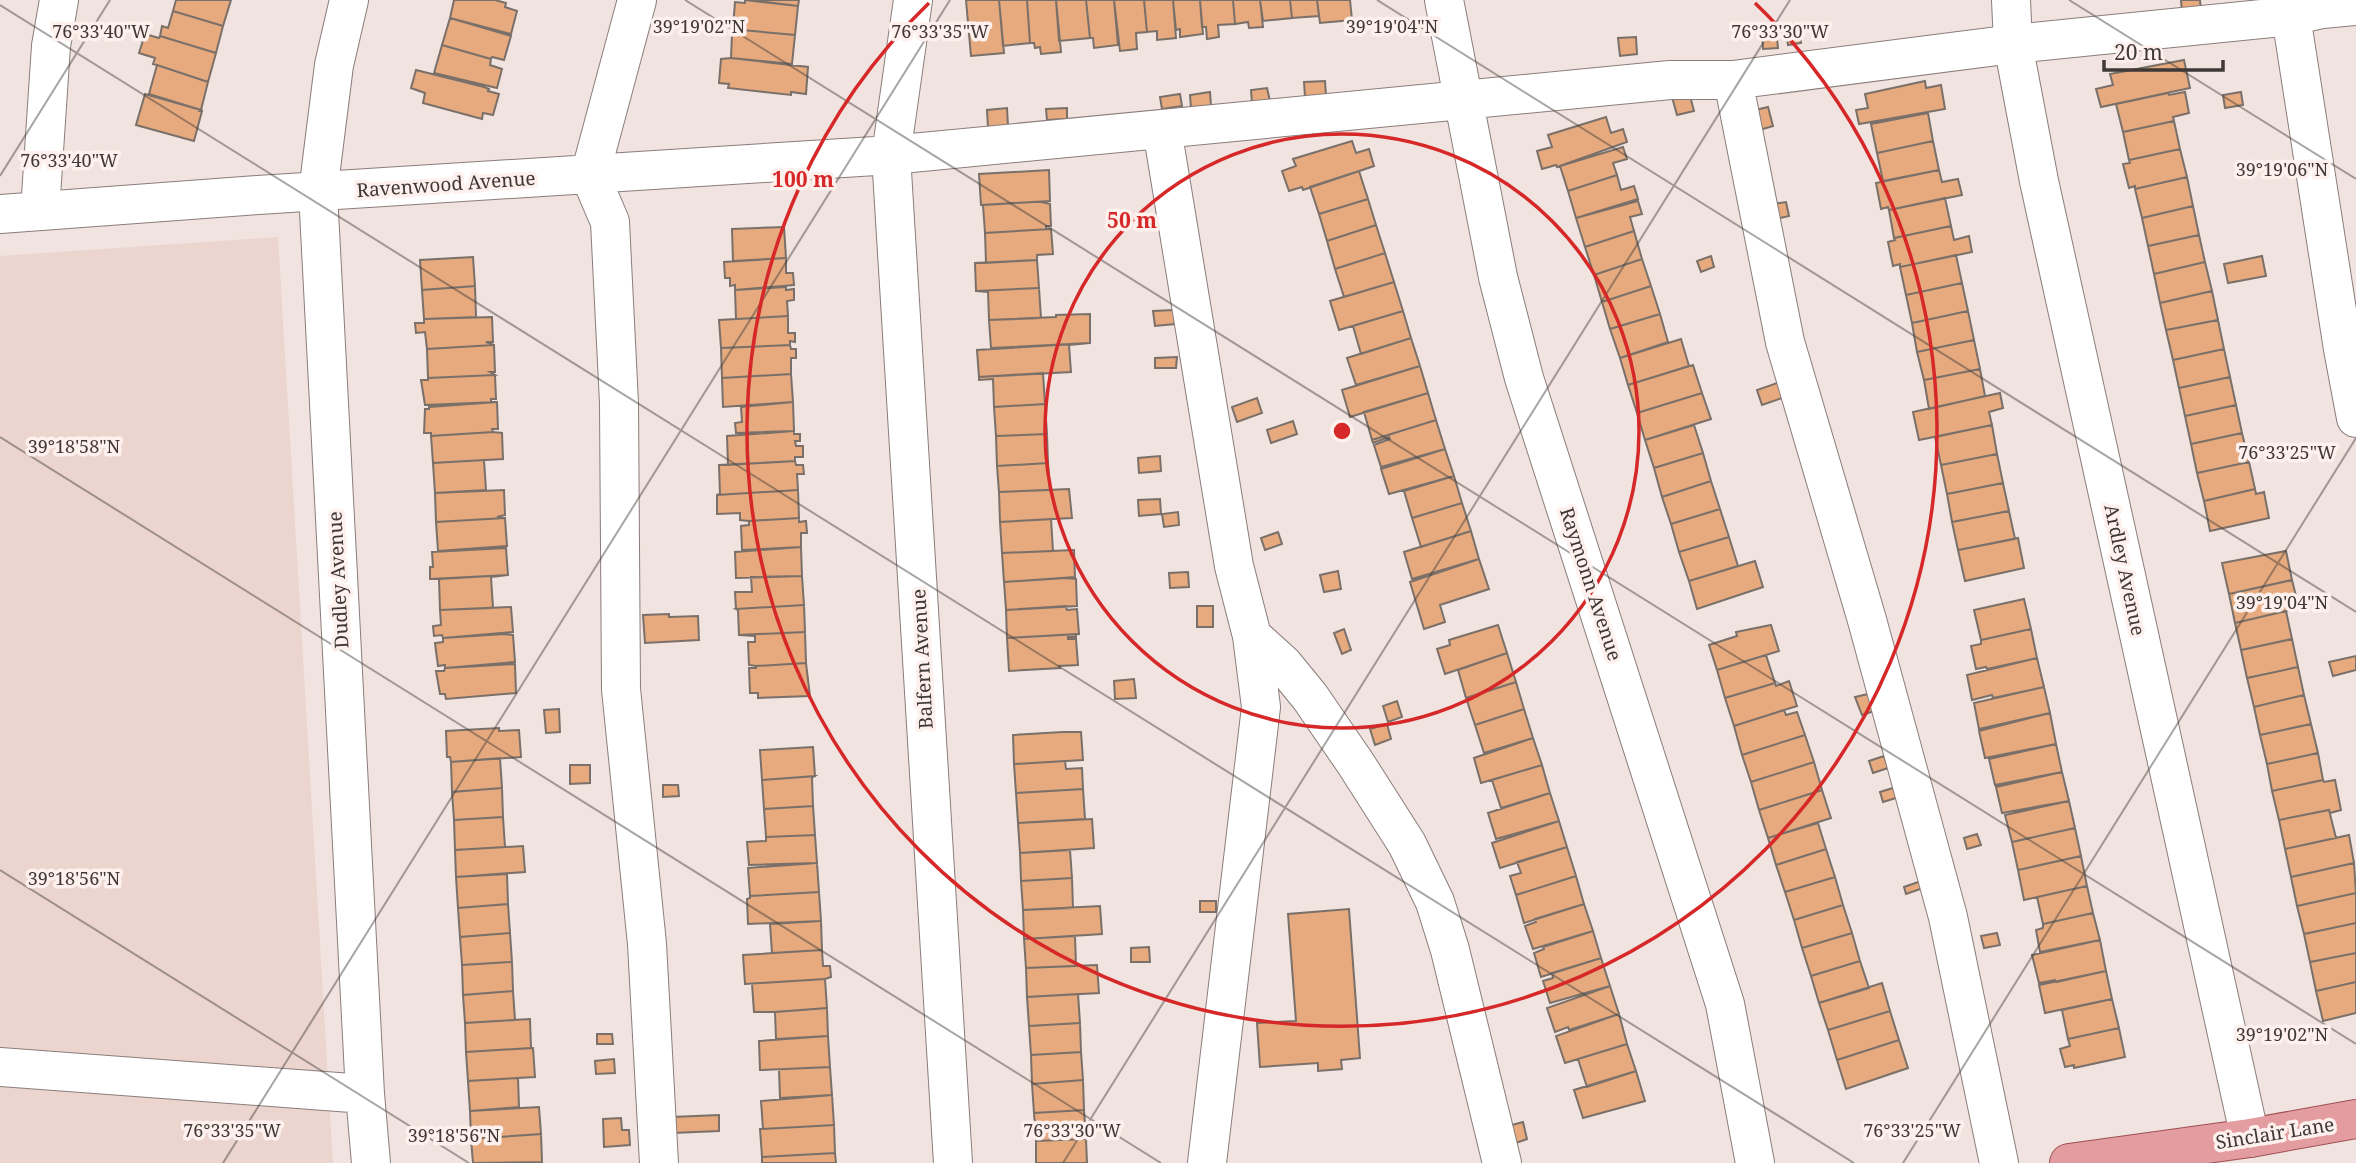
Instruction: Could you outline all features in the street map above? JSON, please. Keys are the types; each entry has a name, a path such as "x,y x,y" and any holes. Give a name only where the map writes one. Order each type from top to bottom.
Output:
{"main road":[{"name":"Sinclair Lane","path":"2069,1163 2250,1138 2356,1119"}],"street":[{"path":"40,211 51,46 59,0"},
{"name":"Dudley Avenue","path":"349,0 334,65 318,192 365,1094 371,1163"},
{"path":"637,0 590,175 610,222 619,403 621,689 647,944 659,1163"},
{"name":"Balfern Avenue","path":"913,0 891,155 953,1163"},
{"name":"Raymonn Avenue","path":"1444,0 1498,277 1524,378 1725,1003 1755,1163"},
{"name":"Ardley Avenue","path":"2011,0 2012,44 2039,181 2250,1138"},
{"path":"2322,8 2343,349 2356,418"},
{"name":"Ravenwood Avenue","path":"0,215 258,195 891,155 1670,79 1733,80 2322,8"},
{"path":"1733,80 1785,342 1860,595 1948,917 1999,1163"},
{"path":"1162,129 1234,566 1252,636 1261,707 1207,1163"},
{"path":"1252,636 1283,664 1318,708 1407,844 1435,902 1450,950 1502,1163"},
{"path":"0,1067 365,1094"}],"shaded area":[{"path":"278,237 333,1163 0,1163 0,256"}],"building":[{"path":"176,0 231,0 223,26 173,11"},
{"path":"454,0 495,0 506,3 505,7 517,11 511,34 450,18"},
{"path":"745,0 798,6 795,35 733,27 735,2 745,3"},
{"path":"749,0 799,0 798,6"},
{"path":"966,0 999,0 1004,53 971,56"},
{"path":"999,0 1027,0 1030,43 1003,46"},
{"path":"1027,0 1056,0 1061,52 1041,54 1040,47 1035,48 1034,43 1030,43"},
{"path":"1056,0 1086,0 1090,38 1059,41"},
{"path":"1086,0 1114,0 1118,45 1094,48 1093,38 1090,38"},
{"path":"1114,0 1144,0 1147,32 1136,33 1137,49 1120,51"},
{"path":"1144,0 1173,0 1176,38 1157,40 1157,31 1147,32"},
{"path":"1173,0 1200,0 1203,34 1180,37 1180,29 1176,30"},
{"path":"1200,0 1233,0 1235,24 1218,25 1219,37 1207,39 1206,27 1202,27"},
{"path":"1233,0 1260,0 1263,27 1249,28 1248,22 1235,24"},
{"path":"1260,0 1290,0 1292,18 1263,21"},
{"path":"1290,0 1317,0 1319,16 1292,18"},
{"path":"1317,0 1350,0 1352,20 1320,23"},
{"path":"2181,0 2200,0 2201,12 2182,13"},
{"path":"173,11 223,26 216,53 160,36 162,26 168,28"},
{"path":"450,18 511,36 504,60 442,45"},
{"path":"1798,23 1801,43 1788,45 1785,26"},
{"path":"1776,29 1778,48 1763,49 1762,30"},
{"path":"742,30 795,35 792,64 731,58 732,34 742,34"},
{"path":"145,34 216,53 208,82 153,64 155,58 139,53"},
{"path":"1636,37 1637,54 1620,56 1618,38"},
{"path":"442,45 491,59 490,65 502,69 497,88 434,73"},
{"path":"721,59 808,67 806,94 791,92 791,95 728,88 729,84 719,83"},
{"path":"2184,60 2190,88 2101,107 2096,89 2113,85 2110,74"},
{"path":"157,65 208,82 201,110 149,94"},
{"path":"416,70 484,87 499,94 493,115 483,113 482,119 423,103 425,93 411,88"},
{"path":"1325,81 1326,95 1305,97 1304,82"},
{"path":"1925,81 1926,88 1941,85 1945,109 1859,124 1856,110 1868,108 1865,94"},
{"path":"1267,88 1270,101 1252,103 1251,90"},
{"path":"1210,92 1211,106 1191,108 1190,95"},
{"path":"1689,92 1694,111 1677,115 1672,97"},
{"path":"2185,92 2189,113 2173,117 2174,121 2123,132 2116,104"},
{"path":"2241,92 2243,105 2225,108 2223,95"},
{"path":"145,94 201,110 194,141 136,125"},
{"path":"1180,94 1182,106 1162,109 1160,97"},
{"path":"1768,107 1773,126 1756,131 1751,111"},
{"path":"1007,108 1008,126 988,128 987,110"},
{"path":"1067,108 1067,119 1047,120 1046,109"},
{"path":"1928,113 1933,141 1877,153 1871,124"},
{"path":"1606,117 1611,133 1623,129 1627,142 1557,167 1556,165 1542,169 1537,151 1552,147 1548,135"},
{"path":"2174,121 2180,149 2129,160 2123,132"},
{"path":"1352,141 1356,153 1369,149 1374,166 1303,190 1302,187 1289,191 1282,171 1296,166 1293,159"},
{"path":"1933,141 1939,170 1883,181 1877,153"},
{"path":"1623,147 1627,159 1613,163 1617,175 1568,191 1560,166"},
{"path":"2180,149 2187,177 2135,189 2135,186 2129,188 2123,164 2130,163 2129,160"},
{"path":"1049,170 1050,201 981,205 979,174"},
{"path":"1939,170 1942,182 1958,179 1962,195 1889,210 1888,207 1881,209 1876,183"},
{"path":"1359,171 1368,199 1319,214 1310,187"},
{"path":"1617,175 1621,190 1634,186 1638,199 1576,218 1568,191"},
{"path":"2187,177 2193,206 2142,218 2135,189"},
{"path":"1945,198 1951,226 1894,238 1889,210"},
{"path":"1368,199 1376,225 1327,241 1319,214"},
{"path":"1050,201 1042,202 1050,204 1051,226 1046,226 1046,229 1051,229 985,233 983,205"},
{"path":"1638,201 1642,214 1630,217 1634,231 1585,247 1576,218"},
{"path":"1786,202 1789,216 1776,219 1772,204"},
{"path":"2193,206 2199,235 2148,246 2142,218"},
{"path":"1376,225 1385,253 1335,269 1327,241"},
{"path":"1951,226 1954,240 1969,236 1972,252 1900,267 1900,264 1893,266 1888,242 1895,240 1894,238"},
{"path":"784,227 786,258 733,261 732,229"},
{"path":"1051,229 1053,254 1037,255 1037,260 986,263 985,233"},
{"path":"1634,231 1642,259 1594,275 1585,247"},
{"path":"2199,235 2205,262 2154,274 2148,246"},
{"path":"1385,253 1394,282 1344,297 1335,269"},
{"path":"1956,255 1962,283 1906,295 1900,267"},
{"path":"1711,256 1714,267 1701,272 1697,261"},
{"path":"2262,256 2266,276 2228,283 2224,264"},
{"path":"473,257 475,286 422,290 420,260"},
{"path":"786,258 786,273 793,273 794,285 735,290 735,285 730,286 730,278 725,278 724,262"},
{"path":"1642,259 1651,286 1602,302 1594,275"},
{"path":"1037,260 1039,288 976,291 975,263"},
{"path":"2205,262 2212,291 2160,303 2154,274"},
{"path":"1394,282 1403,311 1339,330 1330,301"},
{"path":"1962,283 1968,311 1912,323 1906,295"},
{"path":"475,286 476,317 424,319 422,290"},
{"path":"1651,286 1660,314 1610,329 1602,302"},
{"path":"786,287 786,290 794,289 794,300 787,301 788,316 736,319 735,290"},
{"path":"1039,288 1041,318 989,320 988,292 976,291"},
{"path":"2212,291 2218,320 2166,330 2160,303"},
{"path":"1174,310 1175,324 1155,326 1153,311"},
{"path":"1403,311 1411,338 1361,354 1353,326"},
{"path":"1968,311 1974,340 1917,352 1912,323"},
{"path":"1090,314 1090,343 991,348 989,320"},
{"path":"1660,314 1668,342 1620,358 1610,329"},
{"path":"788,316 788,333 795,333 795,342 790,341 790,345 721,348 719,320"},
{"path":"492,317 493,342 486,342 494,345 427,349 425,332 416,333 415,323 424,323 424,319"},
{"path":"2218,320 2224,349 2173,360 2166,330"},
{"path":"1411,338 1420,366 1356,385 1347,358"},
{"path":"1681,339 1689,366 1628,385 1620,358"},
{"path":"1974,340 1980,369 1924,380 1917,352"},
{"path":"1090,343 1069,345 1071,372 979,377 977,350"},
{"path":"494,345 495,372 490,372 495,375 428,378 427,349"},
{"path":"790,345 791,349 796,349 796,358 791,358 791,374 722,378 721,348"},
{"path":"2224,349 2230,377 2179,388 2173,360"},
{"path":"1177,357 1176,368 1155,368 1155,358"},
{"path":"1693,365 1702,393 1637,413 1628,385"},
{"path":"1420,366 1428,393 1350,417 1342,390"},
{"path":"1980,369 1985,396 1929,409 1924,380"},
{"path":"1043,373 1045,404 994,407 993,379 979,380 979,377"},
{"path":"791,374 793,402 723,407 722,378"},
{"path":"495,375 496,399 491,399 491,402 497,402 425,405 421,380"},
{"path":"2230,377 2236,405 2185,416 2179,388"},
{"path":"1780,382 1785,397 1762,405 1757,390"},
{"path":"1428,393 1436,420 1372,440 1364,412"},
{"path":"1702,393 1711,419 1645,440 1637,413"},
{"path":"2000,393 2003,408 1989,412 1992,425 1919,440 1913,412"},
{"path":"1257,398 1262,413 1237,422 1232,407"},
{"path":"497,402 498,429 492,429 493,432 431,436 431,433 424,433 425,409 429,407"},
{"path":"793,402 794,431 736,433 735,423 742,422 741,407"},
{"path":"1045,404 1047,434 996,436 994,407"},
{"path":"2236,405 2242,433 2191,444 2185,416"},
{"path":"1436,420 1445,449 1381,467 1374,445 1390,439 1389,437 1373,443 1372,440"},
{"path":"1293,421 1297,434 1271,443 1267,430"},
{"path":"1694,425 1703,453 1654,468 1645,440"},
{"path":"1992,425 1997,454 1941,465 1935,437"},
{"path":"794,431 794,434 800,434 800,441 795,441 796,446 803,446 803,457 795,457 795,461 728,465 727,436"},
{"path":"502,433 503,459 433,463 431,436"},
{"path":"2242,433 2249,462 2197,473 2191,444"},
{"path":"1047,434 1048,463 997,466 996,436"},
{"path":"1445,449 1454,476 1389,494 1381,469"},
{"path":"1703,453 1711,481 1662,497 1654,468"},
{"path":"1997,454 2003,483 1947,494 1941,465"},
{"path":"1160,456 1161,471 1139,473 1138,458"},
{"path":"484,460 486,490 435,493 433,463"},
{"path":"795,461 796,465 803,465 804,474 797,474 798,490 717,495 720,494 719,465"},
{"path":"2249,462 2255,489 2204,501 2197,473"},
{"path":"1048,463 1050,490 999,492 997,466"},
{"path":"1454,476 1462,503 1412,518 1404,491"},
{"path":"1711,481 1720,509 1671,524 1662,497"},
{"path":"2003,483 2009,511 1952,522 1947,494"},
{"path":"1069,489 1072,518 1000,522 999,492"},
{"path":"2255,489 2256,494 2264,492 2269,518 2210,531 2204,501"},
{"path":"504,490 505,515 497,517 505,518 436,522 435,493"},
{"path":"798,490 799,518 749,521 740,520 740,513 717,514 717,495"},
{"path":"1160,499 1161,514 1139,516 1138,500"},
{"path":"1462,503 1471,531 1421,547 1412,518"},
{"path":"1720,509 1729,537 1679,552 1671,524"},
{"path":"2009,511 2015,539 1958,550 1952,522"},
{"path":"1178,512 1179,525 1164,527 1162,514"},
{"path":"505,518 507,546 438,551 436,522"},
{"path":"799,518 799,522 806,521 807,533 801,533 801,547 742,550 741,526 749,525 749,521"},
{"path":"1051,519 1053,551 1002,553 1000,522"},
{"path":"1471,531 1479,559 1412,579 1404,552"},
{"path":"1278,532 1282,544 1265,550 1261,538"},
{"path":"1729,537 1738,566 1689,581 1679,552"},
{"path":"2018,538 2024,568 1965,581 1958,550"},
{"path":"801,547 802,576 736,578 735,552"},
{"path":"506,548 508,575 430,579 430,567 433,567 432,552"},
{"path":"1074,550 1075,577 1004,582 1002,553"},
{"path":"2286,551 2292,580 2229,594 2222,563"},
{"path":"1479,559 1489,589 1440,605 1445,622 1424,629 1410,582"},
{"path":"1755,561 1763,587 1697,609 1689,581"},
{"path":"1338,571 1341,589 1324,592 1320,575"},
{"path":"1188,572 1189,587 1170,588 1169,573"},
{"path":"508,575 491,577 493,608 440,610 439,579"},
{"path":"802,576 804,605 736,609 735,592 752,592 751,577"},
{"path":"1076,579 1077,606 1006,610 1004,582"},
{"path":"2292,580 2299,608 2235,623 2229,594"},
{"path":"2024,599 2031,629 1981,640 1974,610"},
{"path":"804,605 805,632 739,635 736,609"},
{"path":"1066,606 1067,610 1077,609 1079,634 1007,638 1006,610"},
{"path":"1197,606 1213,606 1213,627 1197,627"},
{"path":"511,607 513,632 443,638 442,635 434,636 433,626 441,625 440,610"},
{"path":"2286,611 2292,639 2241,650 2235,623"},
{"path":"669,614 669,617 698,616 699,640 645,643 643,615"},
{"path":"1498,625 1507,653 1445,674 1437,649 1450,645 1449,640"},
{"path":"1771,625 1779,651 1717,670 1709,645 1737,636 1736,632"},
{"path":"1344,629 1351,650 1342,654 1334,633"},
{"path":"2031,629 2037,658 1976,669 1971,646 1981,644 1981,640"},
{"path":"805,632 806,663 756,666 749,665 748,642 755,642 755,636 739,635"},
{"path":"1076,634 1076,637 1068,639 1076,639 1078,665 1009,671 1007,638"},
{"path":"513,635 515,662 445,668 445,665 438,666 435,643 443,642 443,638"},
{"path":"2292,639 2298,667 2247,678 2241,650"},
{"path":"1507,653 1516,682 1466,698 1458,670"},
{"path":"1766,655 1775,683 1725,698 1717,670"},
{"path":"2356,656 2356,670 2333,676 2329,662"},
{"path":"2037,658 2044,687 1972,700 1967,675"},
{"path":"806,663 810,696 758,698 758,693 750,693 749,668"},
{"path":"515,664 516,693 446,699 445,694 440,694 436,671 444,671 445,668"},
{"path":"2298,667 2304,695 2254,707 2247,678"},
{"path":"1134,679 1136,698 1115,699 1114,681"},
{"path":"1789,681 1797,706 1734,726 1725,698"},
{"path":"1516,682 1524,709 1475,725 1466,698"},
{"path":"2044,687 2050,713 1979,729 1974,703"},
{"path":"1868,694 1874,711 1862,715 1855,697"},
{"path":"2304,695 2311,724 2260,735 2254,707"},
{"path":"1397,701 1402,717 1388,722 1383,706"},
{"path":"559,709 560,732 546,733 544,710"},
{"path":"1524,709 1533,738 1484,753 1475,725"},
{"path":"1784,710 1786,715 1797,712 1805,735 1742,755 1734,726"},
{"path":"2050,713 2056,744 1985,758 1979,731"},
{"path":"1387,724 1391,739 1375,745 1370,729"},
{"path":"2311,724 2318,753 2267,764 2260,735"},
{"path":"499,728 499,731 519,730 521,757 451,762 450,757 447,757 446,731"},
{"path":"1081,732 1083,760 1014,764 1013,735"},
{"path":"1805,735 1814,762 1751,782 1742,755"},
{"path":"1533,738 1542,765 1481,783 1474,758"},
{"path":"2056,744 2062,772 1995,785 1989,759"},
{"path":"813,747 815,776 762,780 760,750"},
{"path":"2318,753 2323,780 2272,791 2267,764"},
{"path":"1884,756 1888,768 1873,773 1869,761"},
{"path":"500,758 502,788 452,792 451,762"},
{"path":"1065,761 1066,769 1082,768 1083,789 1016,793 1014,764"},
{"path":"1814,762 1822,790 1759,810 1751,782"},
{"path":"570,765 590,765 590,783 570,784"},
{"path":"1542,765 1550,793 1501,808 1492,780"},
{"path":"2062,772 2069,801 2002,813 1996,787"},
{"path":"815,776 812,778 813,806 764,809 762,780"},
{"path":"2335,780 2341,810 2279,820 2272,791"},
{"path":"663,785 678,785 679,796 663,797"},
{"path":"1896,787 1899,797 1883,802 1880,792"},
{"path":"502,788 503,817 454,820 452,792"},
{"path":"1083,789 1085,819 1018,823 1016,793"},
{"path":"1822,790 1831,818 1768,838 1759,810"},
{"path":"1550,793 1559,821 1496,839 1488,813"},
{"path":"2069,801 2075,828 2012,842 2005,815"},
{"path":"813,806 815,835 766,837 764,809"},
{"path":"2329,810 2336,838 2285,849 2279,820"},
{"path":"503,817 505,847 455,850 454,820"},
{"path":"1092,819 1094,848 1020,853 1018,823"},
{"path":"1559,821 1567,847 1500,868 1492,843"},
{"path":"1818,823 1826,849 1776,865 1768,838"},
{"path":"2075,828 2081,856 2018,870 2012,842"},
{"path":"1977,834 1981,845 1967,849 1964,838"},
{"path":"815,835 817,863 749,865 747,842 766,841 766,837"},
{"path":"2349,835 2354,863 2291,877 2285,849"},
{"path":"523,846 525,872 456,877 455,850"},
{"path":"1567,847 1576,876 1516,895 1510,876 1521,873 1517,862"},
{"path":"1826,849 1835,877 1785,892 1776,865"},
{"path":"1070,850 1072,878 1021,881 1020,853"},
{"path":"2081,856 2087,886 2024,900 2018,870"},
{"path":"817,863 819,892 750,896 748,868"},
{"path":"2354,863 2356,893 2297,906 2291,877"},
{"path":"507,874 508,904 458,908 456,877"},
{"path":"1576,876 1584,904 1524,923 1516,895"},
{"path":"1835,877 1843,905 1794,920 1785,892"},
{"path":"1072,878 1073,908 1023,910 1021,881"},
{"path":"1924,880 1926,887 1906,894 1904,887"},
{"path":"2087,886 2093,913 2043,924 2037,897"},
{"path":"819,892 821,921 748,924 747,899 750,896"},
{"path":"2356,893 2356,923 2304,934 2297,906"},
{"path":"1200,901 1216,901 1216,912 1200,912"},
{"path":"508,904 510,933 460,937 458,908"},
{"path":"1584,904 1593,931 1533,949 1525,926 1536,922 1535,919"},
{"path":"1843,905 1852,933 1802,948 1794,920"},
{"path":"1100,906 1102,934 1024,939 1023,910"},
{"path":"1349,909 1360,1058 1341,1060 1342,1069 1318,1071 1318,1063 1260,1067 1257,1023 1296,1021 1288,914"},
{"path":"2093,913 2100,940 2040,952 2036,930 2043,928 2043,924"},
{"path":"821,921 822,950 772,953 770,924"},
{"path":"2356,923 2356,953 2310,962 2304,934"},
{"path":"1593,931 1601,958 1541,977 1534,953 1544,949 1543,947"},
{"path":"510,933 512,962 462,965 460,937"},
{"path":"1852,933 1860,961 1811,976 1802,948"},
{"path":"1997,933 2000,945 1984,948 1981,936"},
{"path":"1075,936 1076,966 1026,968 1024,939"},
{"path":"2100,940 2106,971 2039,983 2032,955"},
{"path":"1149,947 1150,962 1131,962 1131,948"},
{"path":"822,950 823,966 830,966 831,977 745,984 743,955"},
{"path":"2356,953 2356,982 2316,991 2310,962"},
{"path":"1601,958 1610,986 1550,1003 1543,981 1553,978 1552,973"},
{"path":"1860,961 1869,988 1819,1003 1811,976"},
{"path":"512,962 513,991 463,995 462,965"},
{"path":"1097,965 1099,993 1027,997 1026,968"},
{"path":"2106,971 2112,999 2045,1013 2039,985"},
{"path":"825,979 827,1008 775,1012 754,1012 752,984 745,984"},
{"path":"2356,982 2356,1013 2323,1021 2316,991"},
{"path":"1882,983 1890,1011 1828,1030 1819,1003"},
{"path":"1610,986 1619,1014 1555,1032 1547,1008"},
{"path":"513,991 515,1020 465,1023 463,995"},
{"path":"1078,994 1080,1023 1029,1026 1027,997"},
{"path":"2112,999 2119,1028 2068,1039 2062,1010"},
{"path":"827,1008 828,1036 776,1039 775,1012"},
{"path":"1890,1011 1899,1040 1837,1060 1828,1030"},
{"path":"1619,1014 1627,1044 1565,1063 1556,1036"},
{"path":"530,1019 531,1048 466,1052 465,1023"},
{"path":"1080,1023 1081,1052 1031,1055 1029,1026"},
{"path":"2119,1028 2125,1057 2074,1068 2074,1065 2065,1067 2060,1049 2070,1046 2068,1039"},
{"path":"597,1034 612,1034 613,1044 597,1044"},
{"path":"828,1036 830,1067 760,1070 759,1041"},
{"path":"1899,1040 1908,1068 1846,1089 1837,1060"},
{"path":"1627,1044 1636,1071 1587,1087 1578,1059"},
{"path":"533,1048 535,1077 468,1081 466,1052"},
{"path":"1081,1052 1083,1080 1032,1084 1031,1055"},
{"path":"614,1059 615,1073 596,1074 595,1061"},
{"path":"830,1067 832,1095 780,1098 779,1070 760,1070"},
{"path":"1636,1071 1645,1101 1583,1118 1574,1090"},
{"path":"518,1078 519,1107 470,1111 468,1081"},
{"path":"1083,1080 1084,1110 1034,1113 1032,1084"},
{"path":"832,1095 834,1125 763,1129 761,1101"},
{"path":"539,1107 541,1134 471,1139 470,1111"},
{"path":"1084,1110 1086,1139 1036,1141 1034,1113"},
{"path":"719,1115 719,1131 673,1133 672,1117"},
{"path":"621,1118 622,1130 629,1130 630,1145 604,1147 603,1119"},
{"path":"1523,1122 1527,1139 1516,1143 1512,1125"},
{"path":"834,1125 835,1153 762,1157 760,1129"},
{"path":"541,1134 542,1162 473,1163 471,1139"},
{"path":"1086,1139 1087,1163 1036,1163 1036,1141"},
{"path":"835,1153 836,1163 762,1163 762,1157"}]}
